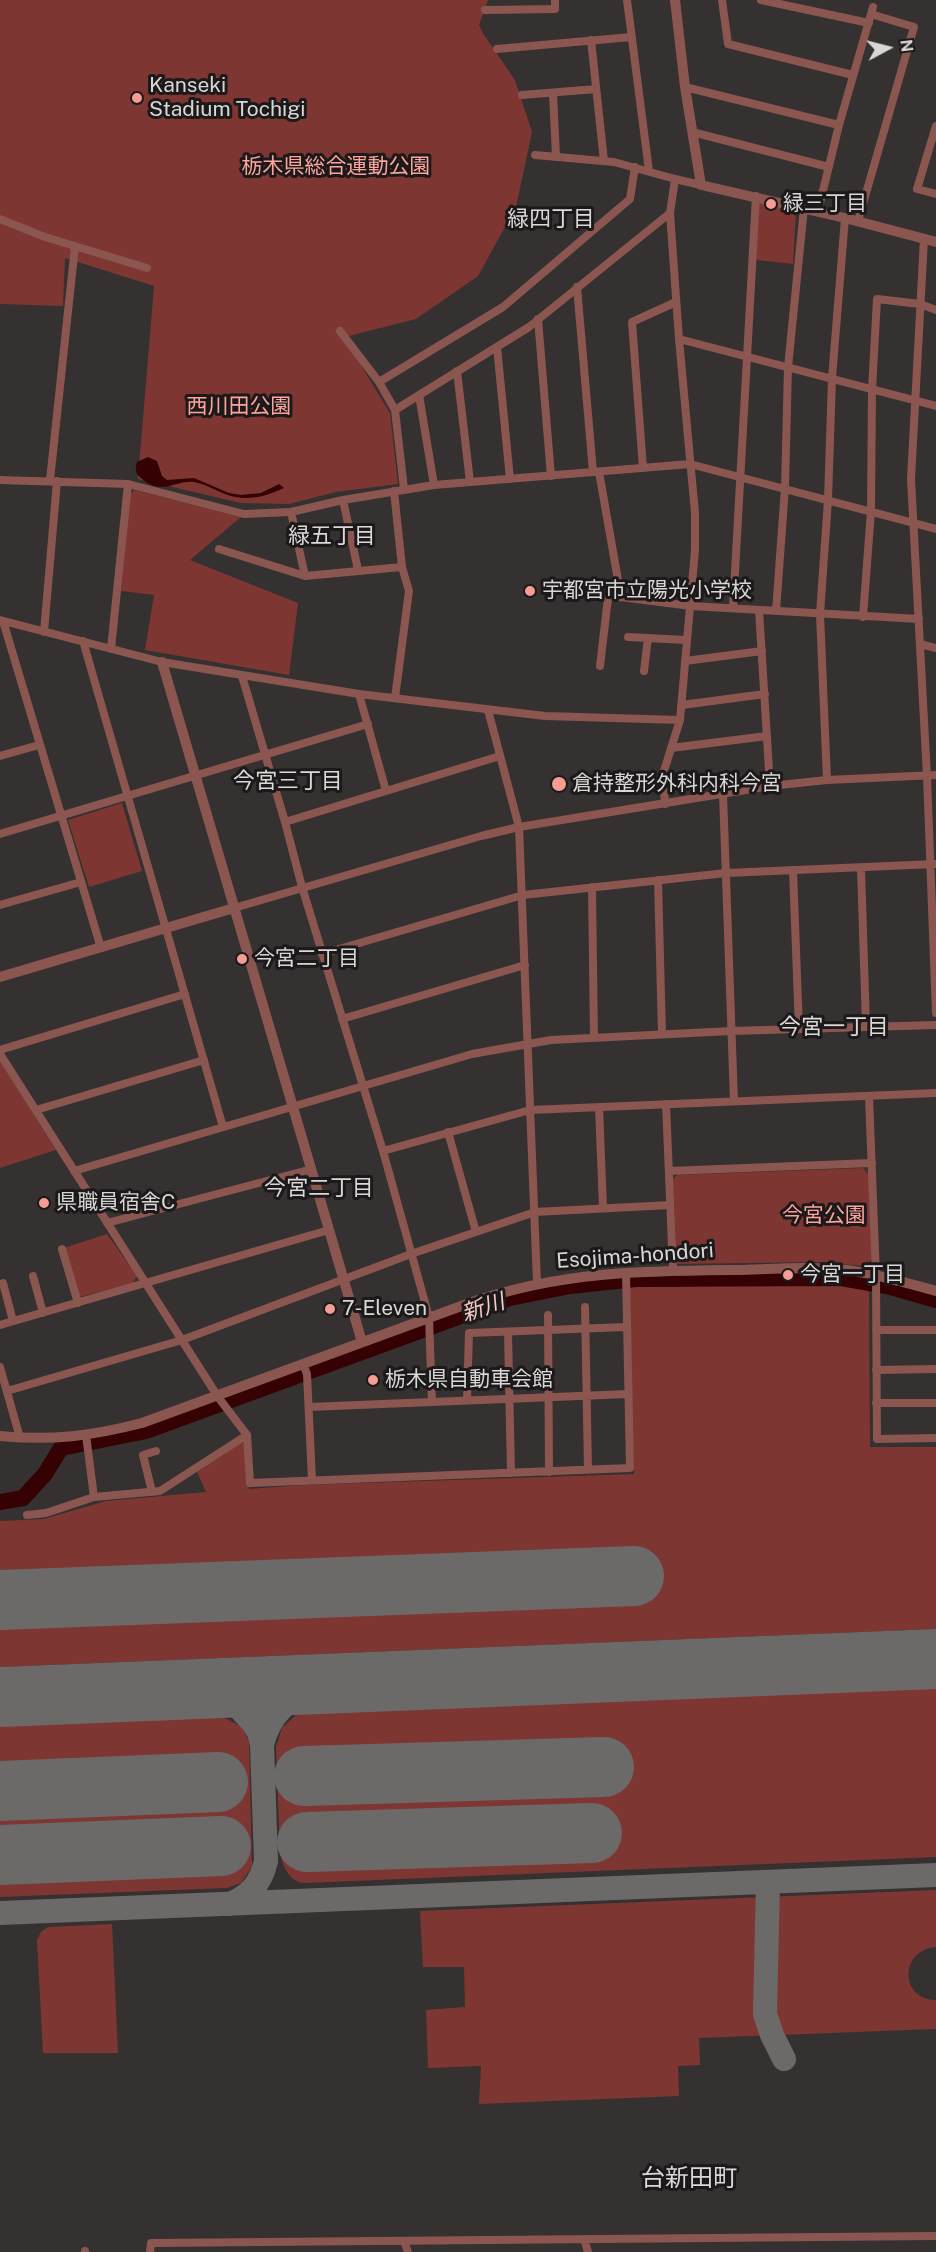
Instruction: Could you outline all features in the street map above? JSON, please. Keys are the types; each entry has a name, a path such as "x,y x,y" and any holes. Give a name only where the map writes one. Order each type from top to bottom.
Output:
{"street":[{"path":"484,10 555,9 555,0"},
{"path":"627,0 649,171"},
{"path":"675,0 685,87 701,185"},
{"path":"722,0 728,44 853,75"},
{"path":"760,0 869,23"},
{"path":"818,211 839,125 872,10 914,27 858,221"},
{"path":"497,49 631,37"},
{"path":"591,40 604,161"},
{"path":"685,87 839,125"},
{"path":"522,95 596,89"},
{"path":"553,93 556,157"},
{"path":"936,126 917,189 936,194"},
{"path":"692,132 829,167"},
{"path":"535,155 604,161 635,167 675,179 756,196 936,242"},
{"path":"379,382 503,307 630,199 635,167"},
{"path":"665,804 663,774 680,720 695,550 695,513 670,213 675,179"},
{"path":"733,608 756,196"},
{"path":"776,611 785,488 788,367 804,208"},
{"path":"395,410 538,319 670,213"},
{"path":"826,780 820,614 828,500 832,378 845,218"},
{"path":"0,219 75,246 147,268"},
{"path":"924,239 911,479 933,865 936,1012"},
{"path":"45,632 53,480 75,246"},
{"path":"577,287 596,472 621,597"},
{"path":"863,616 871,511 872,390 877,299 920,304 936,310"},
{"path":"643,468 632,322 676,302"},
{"path":"538,319 551,476"},
{"path":"340,331 379,382 395,410 404,489"},
{"path":"679,339 936,406"},
{"path":"497,347 510,479"},
{"path":"457,371 470,482"},
{"path":"419,395 434,485"},
{"path":"0,480 128,484 244,514 291,512 343,500 434,485 690,464 936,529"},
{"path":"111,649 128,484"},
{"path":"394,491 402,567 409,591 395,698"},
{"path":"343,500 358,570"},
{"path":"291,512 305,576"},
{"path":"219,549 305,576 402,567"},
{"path":"600,666 608,598 621,597 690,606 919,619"},
{"path":"759,610 770,786"},
{"path":"1,621 162,662 358,694 544,716 680,720"},
{"path":"1,621 101,948"},
{"path":"628,637 686,640"},
{"path":"644,671 648,638"},
{"path":"82,641 223,1126"},
{"path":"920,644 936,648"},
{"path":"685,661 762,651"},
{"path":"162,662 362,1342"},
{"path":"242,676 302,887 383,1151 429,1317 432,1402"},
{"path":"358,694 387,791"},
{"path":"682,705 765,694"},
{"path":"488,710 519,827 537,1283"},
{"path":"0,834 368,724"},
{"path":"671,748 767,736"},
{"path":"0,756 39,745"},
{"path":"285,822 500,756"},
{"path":"0,977 302,887 519,827 770,786 826,780 936,775"},
{"path":"723,794 734,1101"},
{"path":"322,954 523,895 726,873 933,865"},
{"path":"861,868 866,1026"},
{"path":"793,870 799,1029"},
{"path":"658,880 662,1034"},
{"path":"0,905 81,882"},
{"path":"592,887 594,1038"},
{"path":"342,1019 525,965"},
{"path":"185,994 0,1052 218,1397 246,1435 250,1483 630,1468 626,1272"},
{"path":"74,1171 472,1054 529,1042 662,1034 936,1024"},
{"path":"36,1110 204,1060"},
{"path":"383,1151 530,1110 936,1093"},
{"path":"869,1096 876,1276 876,1439 936,1438"},
{"path":"666,1104 673,1270"},
{"path":"599,1107 603,1208"},
{"path":"448,1132 476,1232"},
{"path":"669,1171 872,1162"},
{"path":"107,1223 312,1168"},
{"path":"7,1391 182,1340 411,1254 535,1212 670,1205"},
{"path":"0,1325 329,1230"},
{"path":"62,1249 78,1303"},
{"name":"Esojima-hondori","path":"0,1436 56,1438 86,1436 142,1423 218,1397 429,1317 537,1283 626,1272 827,1269 876,1276 936,1291"},
{"path":"33,1276 43,1313"},
{"path":"3,1283 13,1321"},
{"path":"585,1307 588,1470"},
{"path":"548,1315 549,1472"},
{"path":"467,1400 469,1333 626,1327"},
{"path":"876,1330 936,1330"},
{"path":"508,1332 511,1473"},
{"path":"303,1364 307,1374 312,1480"},
{"path":"0,1367 20,1438"},
{"path":"876,1370 936,1369"},
{"path":"309,1407 628,1394"},
{"path":"876,1403 936,1403"},
{"path":"27,1515 46,1514 94,1497 159,1491 246,1435"},
{"path":"86,1436 94,1497"},
{"path":"152,1492 143,1455 156,1451"},
{"path":"150,2252 151,2243 936,2236"},
{"path":"584,2239 588,2252"},
{"path":"404,2241 408,2252"}],"green space":[{"name":"栃木県総合運動公園","path":"0,0 488,0 479,25 515,80 532,132 516,207 478,276 416,319 341,338 345,339 390,413 398,484 336,492 289,504 241,503 138,479 154,286 65,258 63,306 0,304"},
{"path":"758,201 796,211 793,264 756,260"},
{"path":"134,490 241,517 190,560 298,603 289,675 145,650 154,595 121,591 130,495"},
{"path":"122,803 142,871 89,887 68,820"},
{"path":"0,1061 56,1150 0,1168"},
{"name":"今宮公園","path":"863,1168 869,1175 872,1259 865,1266 818,1262 677,1264 673,1179 677,1175"},
{"path":"107,1234 137,1276 133,1283 79,1297 64,1248"},
{"path":"632,1283 858,1284 866,1288 869,1293 870,1447 936,1447 936,1629 0,1667 0,1521 44,1519 106,1501 206,1492 197,1472 241,1443 244,1443 249,1489 304,1485 634,1474 628,1289"},
{"path":"936,1688 936,1857 304,1883 294,1880 285,1868 280,1853 276,1747 282,1728 297,1714"},
{"path":"223,1717 242,1727 249,1741 252,1866 241,1883 227,1888 0,1897 0,1726"},
{"path":"936,1890 936,1947 924,1950 915,1957 910,1965 909,1975 910,1984 916,1992 924,1998 936,2000 936,2029 699,2038 700,2065 678,2066 679,2096 479,2104 481,2066 428,2068 426,2010 465,2007 464,1967 423,1967 420,1911"},
{"path":"112,1924 118,2053 43,2053 37,1940 41,1932 48,1927"}],"shaded area":[{"path":"148,457 157,461 162,476 167,480 194,478 229,493 241,495 261,493 279,484 284,488 262,496 240,498 194,482 155,486 148,484 136,471 137,462"}],"waterway":[{"name":"新川","path":"0,1502 23,1498 45,1474 61,1448 146,1431 510,1298 570,1286 636,1279 841,1278 887,1286 936,1300"}],"taxiway":[{"path":"262,1745 270,1723 283,1706 301,1693 322,1684"},
{"path":"213,1688 231,1699 253,1723 259,1732 262,1745 266,1861 254,1888 230,1904"},
{"path":"0,1913 936,1875"},
{"path":"768,1882 765,2014 784,2059"}],"runway":[{"path":"0,1600 634,1576"},
{"path":"0,1697 936,1659"},
{"path":"304,1776 604,1767"},
{"path":"0,1791 218,1782"},
{"path":"307,1842 592,1833"},
{"path":"0,1855 221,1846"}],"place":[{"name":"Kanseki Stadium Tochigi","path":"137,98"},
{"name":"緑三丁目","path":"771,204"},
{"name":"宇都宮市立陽光小学校","path":"530,591"},
{"name":"倉持整形外科内科今宮","path":"559,784"},
{"name":"今宮二丁目","path":"242,959"},
{"name":"県職員宿舎C","path":"44,1203"},
{"name":"今宮一丁目","path":"788,1275"},
{"name":"7-Eleven","path":"330,1309"},
{"name":"栃木県自動車会館","path":"373,1380"}],"district":[{"name":"緑四丁目","path":"551,219"},
{"name":"緑五丁目","path":"332,536"},
{"name":"今宮三丁目","path":"288,781"},
{"name":"今宮一丁目","path":"834,1027"},
{"name":"今宮二丁目","path":"319,1188"},
{"name":"台新田町","path":"689,2179"}],"park label":[{"name":"西川田公園","path":"239,407"}]}
